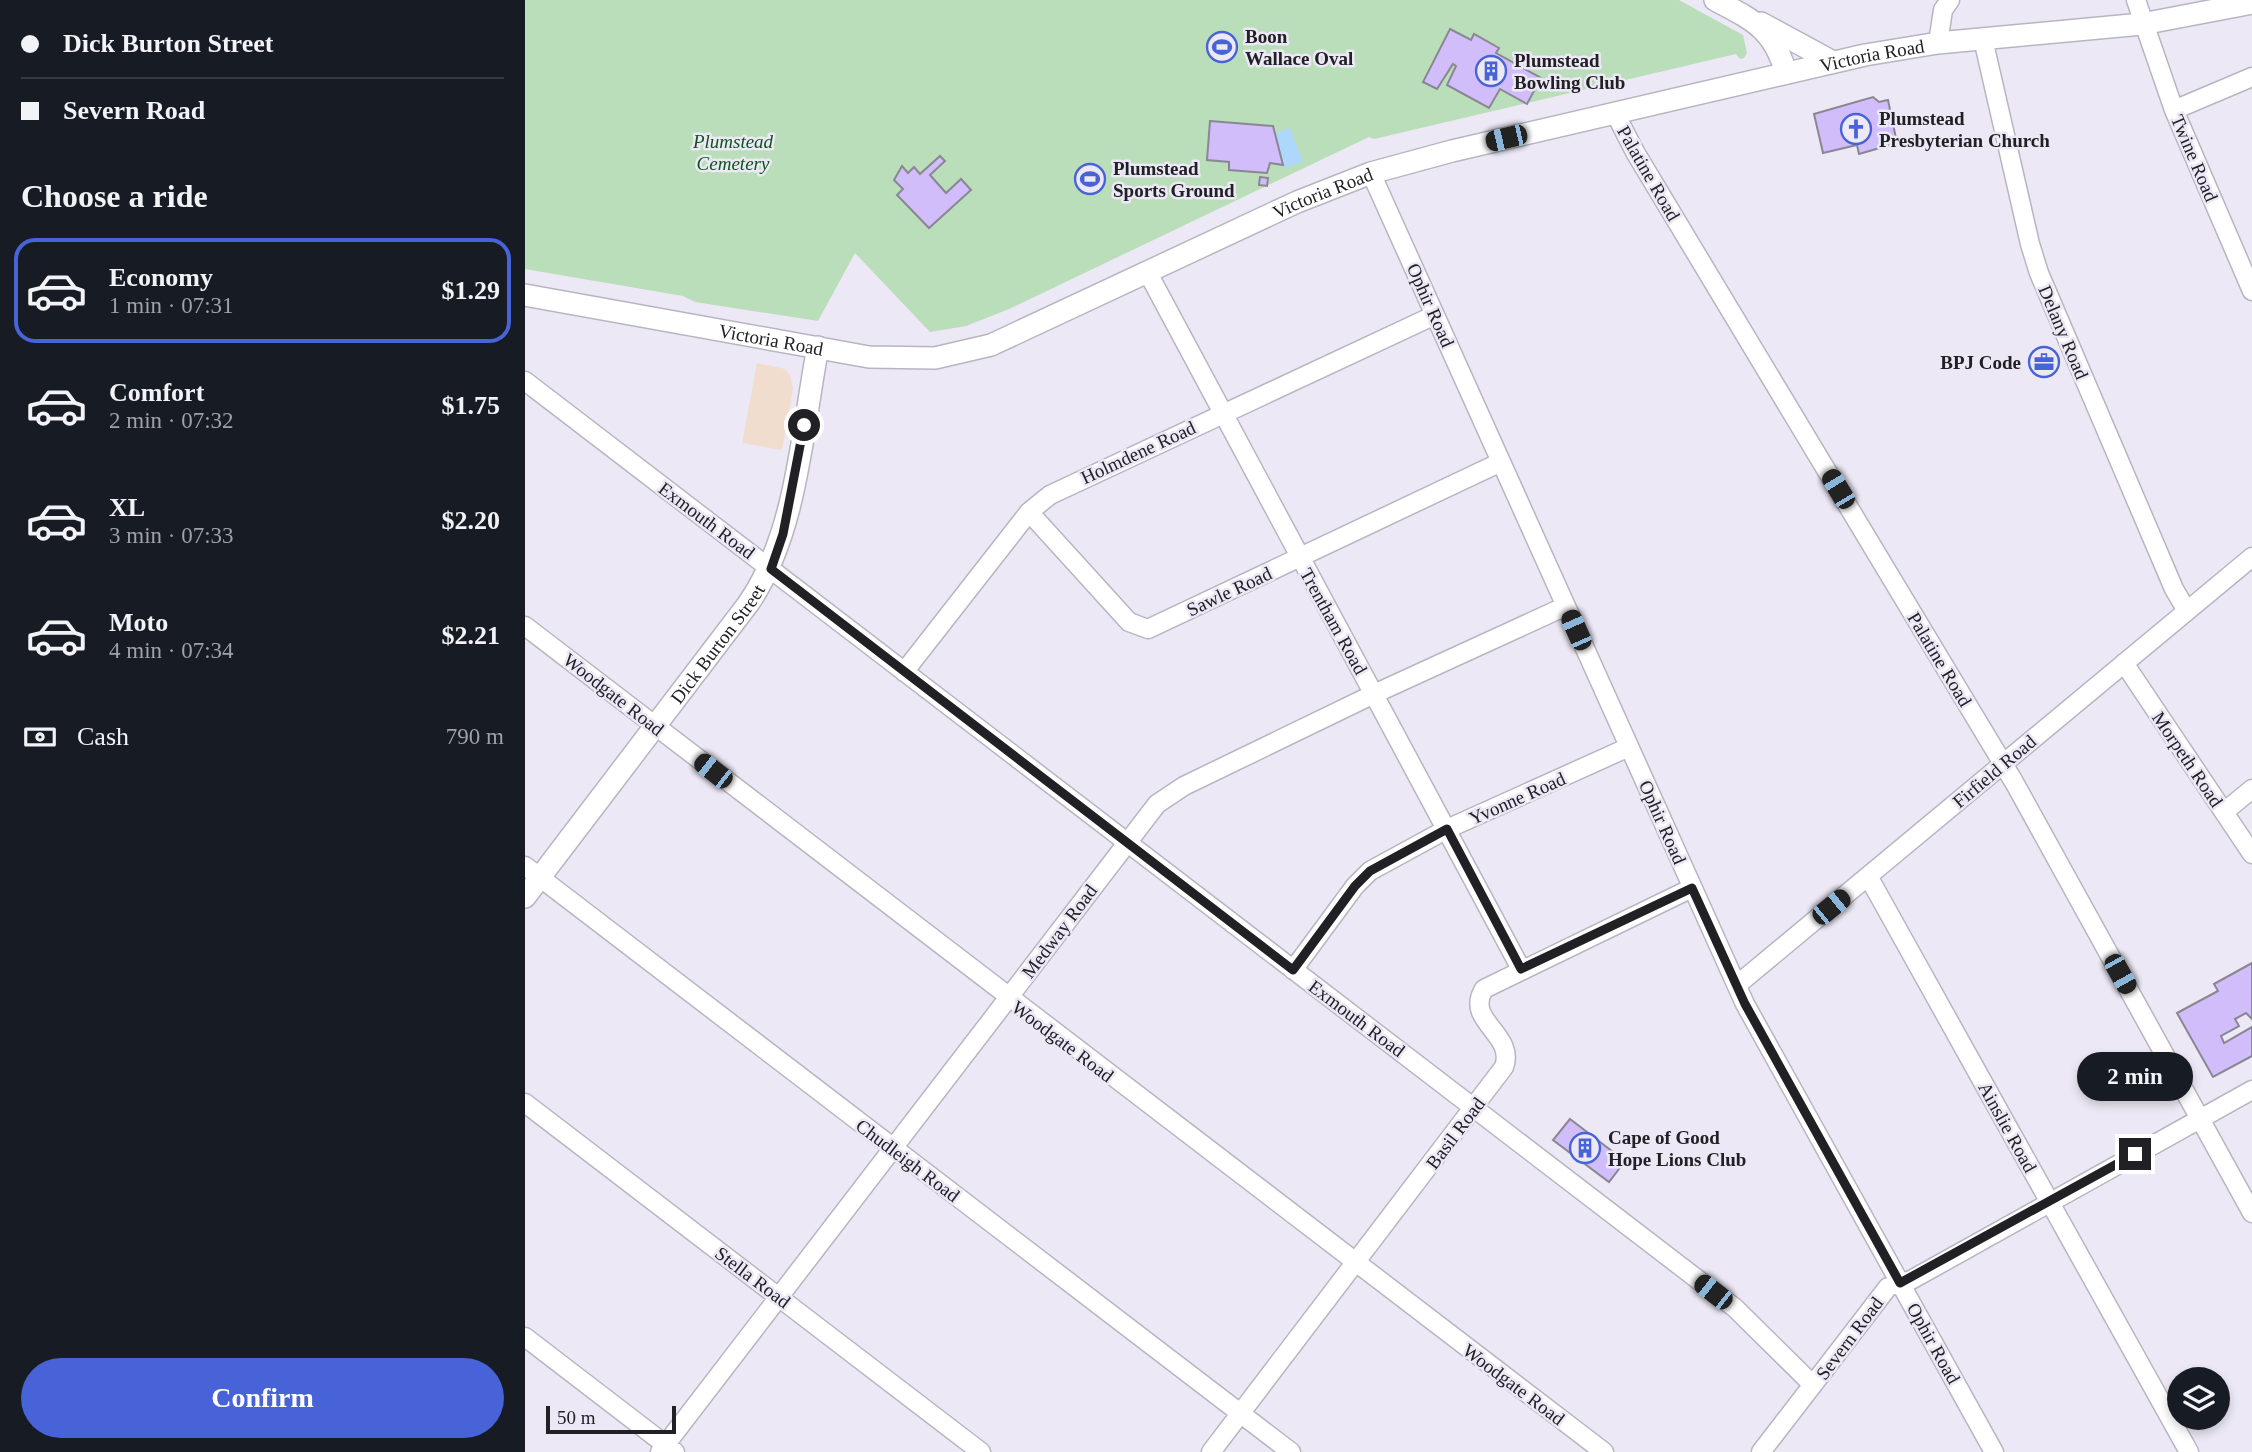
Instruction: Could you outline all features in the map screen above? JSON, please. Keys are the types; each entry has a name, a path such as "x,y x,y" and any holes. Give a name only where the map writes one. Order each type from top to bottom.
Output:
{"street":[{"path":"1715,0 1756,22 1771,26 1833,62"},
{"path":"1938,43 1943,10 1950,0"},
{"path":"2136,0 2142,24"},
{"name":"Victoria Road","path":"525,295 818,348 895,359 935,358 972,351 1009,338 1297,202 1371,173 1833,62 1938,43 2178,19 2252,3"},
{"path":"1756,22 1775,43 1786,73"},
{"name":"Twine Road","path":"2142,24 2174,110 2252,291"},
{"name":"Delany Road","path":"1983,39 2029,244 2174,589 2187,611"},
{"path":"2174,110 2252,77"},
{"name":"Palatine Road","path":"1615,113 1635,152 2003,764 2252,1213"},
{"name":"Ophir Road","path":"1371,173 1737,985 1994,1452"},
{"name":"Trentham Road","path":"1148,273 1521,969"},
{"name":"Holmdene Road","path":"904,673 1029,512 1062,488 1435,315"},
{"name":"Dick Burton Street","path":"525,897 532,872 655,726 748,604 771,569 783,534 818,348"},
{"name":"Exmouth Road","path":"525,381 1735,1308 1813,1385"},
{"name":"Sawle Road","path":"1029,512 1129,622 1143,629 1152,628 1501,462"},
{"name":"Firfield Road","path":"1737,985 2252,557"},
{"name":"Medway Road","path":"667,1449 779,1297 1157,804 1173,792 1374,694 1566,606"},
{"name":"Woodgate Road","path":"525,626 1007,998 1604,1452"},
{"name":"Morpeth Road","path":"2124,663 2252,855"},
{"name":"Yvonne Road","path":"1293,970 1355,886 1370,871 1447,829 1629,747"},
{"path":"2224,812 2252,789"},
{"name":"Chudleigh Road","path":"532,872 1291,1452"},
{"name":"Ainslie Road","path":"1868,876 2189,1452"},
{"name":"Basil Road","path":"1210,1452 1504,1067 1507,1056 1505,1045 1480,1013 1481,995 1489,985 1692,888"},
{"name":"Severn Road","path":"1761,1452 1888,1287 1900,1283 2252,1090"},
{"name":"Stella Road","path":"525,1103 981,1452"},
{"path":"525,1337 667,1449"}],"shaded area":[{"path":"757,363 785,369 790,375 793,389 782,450 742,443"}],"green space":[{"name":"Plumstead Cemetery","path":"525,0 1679,0 1743,35 1747,53 1740,59 1736,54 1374,139 1369,137 1009,309 966,326 930,332 855,253 818,321 695,302 683,296 525,269"}],"water":[{"path":"1290,128 1303,162 1284,168 1274,133"}],"building":[{"name":"Plumstead Bowling Club","path":"1450,29 1471,40 1474,34 1499,48 1496,53 1541,78 1527,104 1500,89 1489,108 1447,85 1456,66 1453,64 1437,89 1423,82"},
{"name":"Plumstead Presbyterian Church","path":"1873,97 1879,102 1888,100 1897,143 1859,154 1857,145 1823,153 1814,114"},
{"path":"1210,121 1273,126 1283,165 1270,163 1267,173 1229,170 1229,162 1207,160"},
{"path":"940,156 945,161 930,175 946,193 961,179 971,190 929,228 897,195 903,189 894,180 902,166 908,173 914,167 920,174"},
{"path":"1260,177 1268,178 1267,186 1259,185"},
{"path":"2252,963 2252,1019 2246,1013 2235,1019 2239,1026 2221,1036 2224,1043 2252,1027 2252,1056 2213,1077 2177,1013 2218,991 2214,984"},
{"name":"Cape of Good Hope Lions Club","path":"1570,1119 1617,1155 1614,1159 1622,1165 1609,1182 1553,1140"}],"place":[{"name":"Boon Wallace Oval","path":"1222,47"},
{"name":"Plumstead Bowling Club","path":"1491,71"},
{"name":"Plumstead Presbyterian Church","path":"1856,129"},
{"name":"Plumstead Sports Ground","path":"1090,179"},
{"name":"BPJ Code","path":"2044,362"},
{"name":"Cape of Good Hope Lions Club","path":"1585,1148"}],"route":[{"path":"804,425 783,534 771,569 1293,970 1361,879 1392,858 1447,829 1521,969 1692,888 1745,1004 1900,1283 1910,1280 2135,1154"}]}
